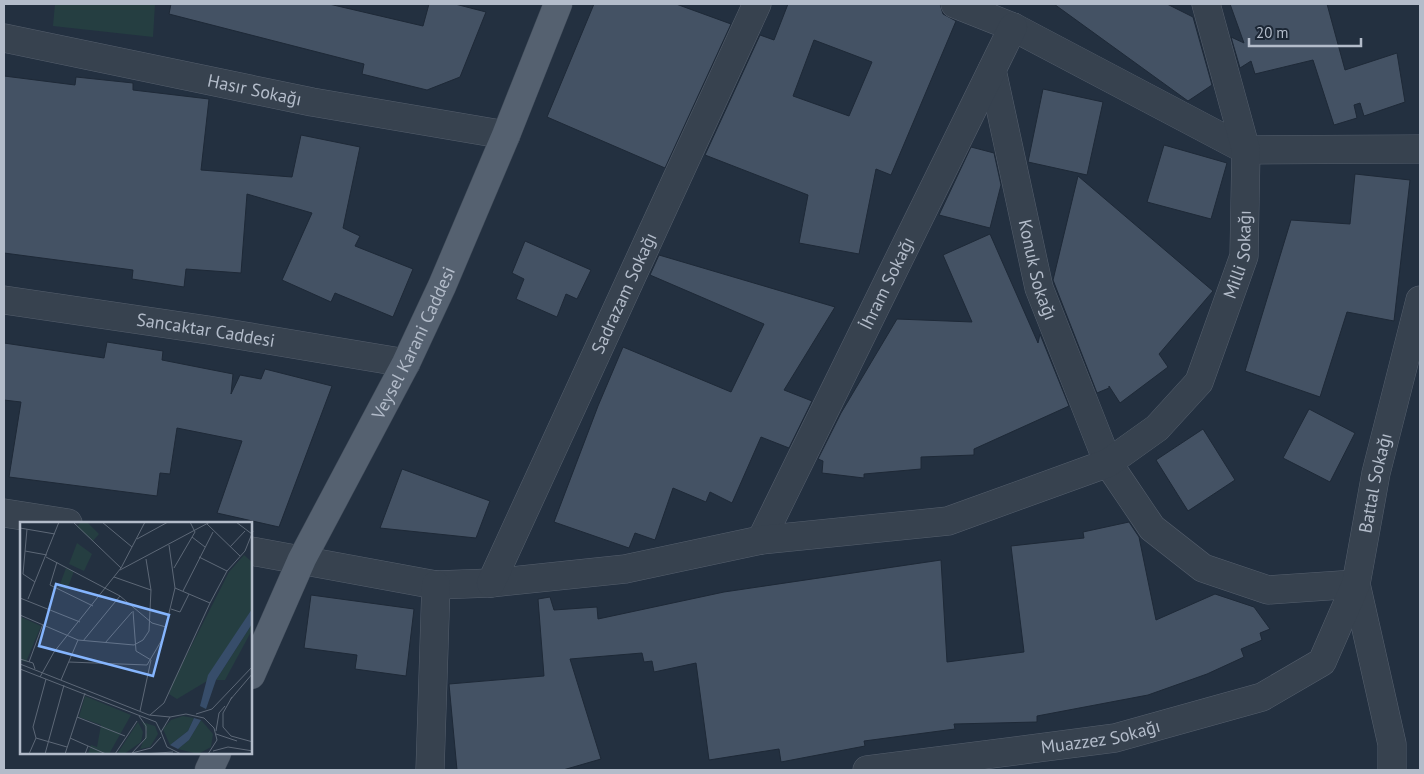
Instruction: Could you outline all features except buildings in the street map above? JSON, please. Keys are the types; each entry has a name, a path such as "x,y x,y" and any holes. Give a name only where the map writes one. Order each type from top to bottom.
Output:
{"main road":[{"name":"Veysel Karani Caddesi","path":"252,673 302,560 406,363 442,286 506,135 558,4"},
{"path":"209,770 217,754"}],"street":[{"name":"Sadrazam Sokağı","path":"491,583 757,4"},
{"path":"955,4 1013,27 1246,150 1420,149"},
{"name":"Milli Sokağı","path":"252,552 436,584 491,583 625,570 761,540 948,521 1108,463 1158,428 1199,382 1244,256 1246,150 1206,4"},
{"name":"İhram Sokağı","path":"761,540 1013,27"},
{"name":"Hasır Sokağı","path":"4,38 312,102 506,135"},
{"name":"Konuk Sokağı","path":"992,70 1039,288 1108,463 1152,528 1202,568 1268,590 1356,584"},
{"name":"Sancaktar Caddesi","path":"4,300 218,332 406,363"},
{"name":"Battal Sokağı","path":"1322,662 1356,584 1376,473 1420,300"},
{"path":"4,513 62,522"},
{"path":"430,770 436,584"},
{"path":"1356,584 1392,744 1392,770"},
{"name":"Muazzez Sokağı","path":"867,770 1115,738 1262,697 1322,662"}],"green space":[{"path":"55,4 155,4 153,37 53,26"}]}
